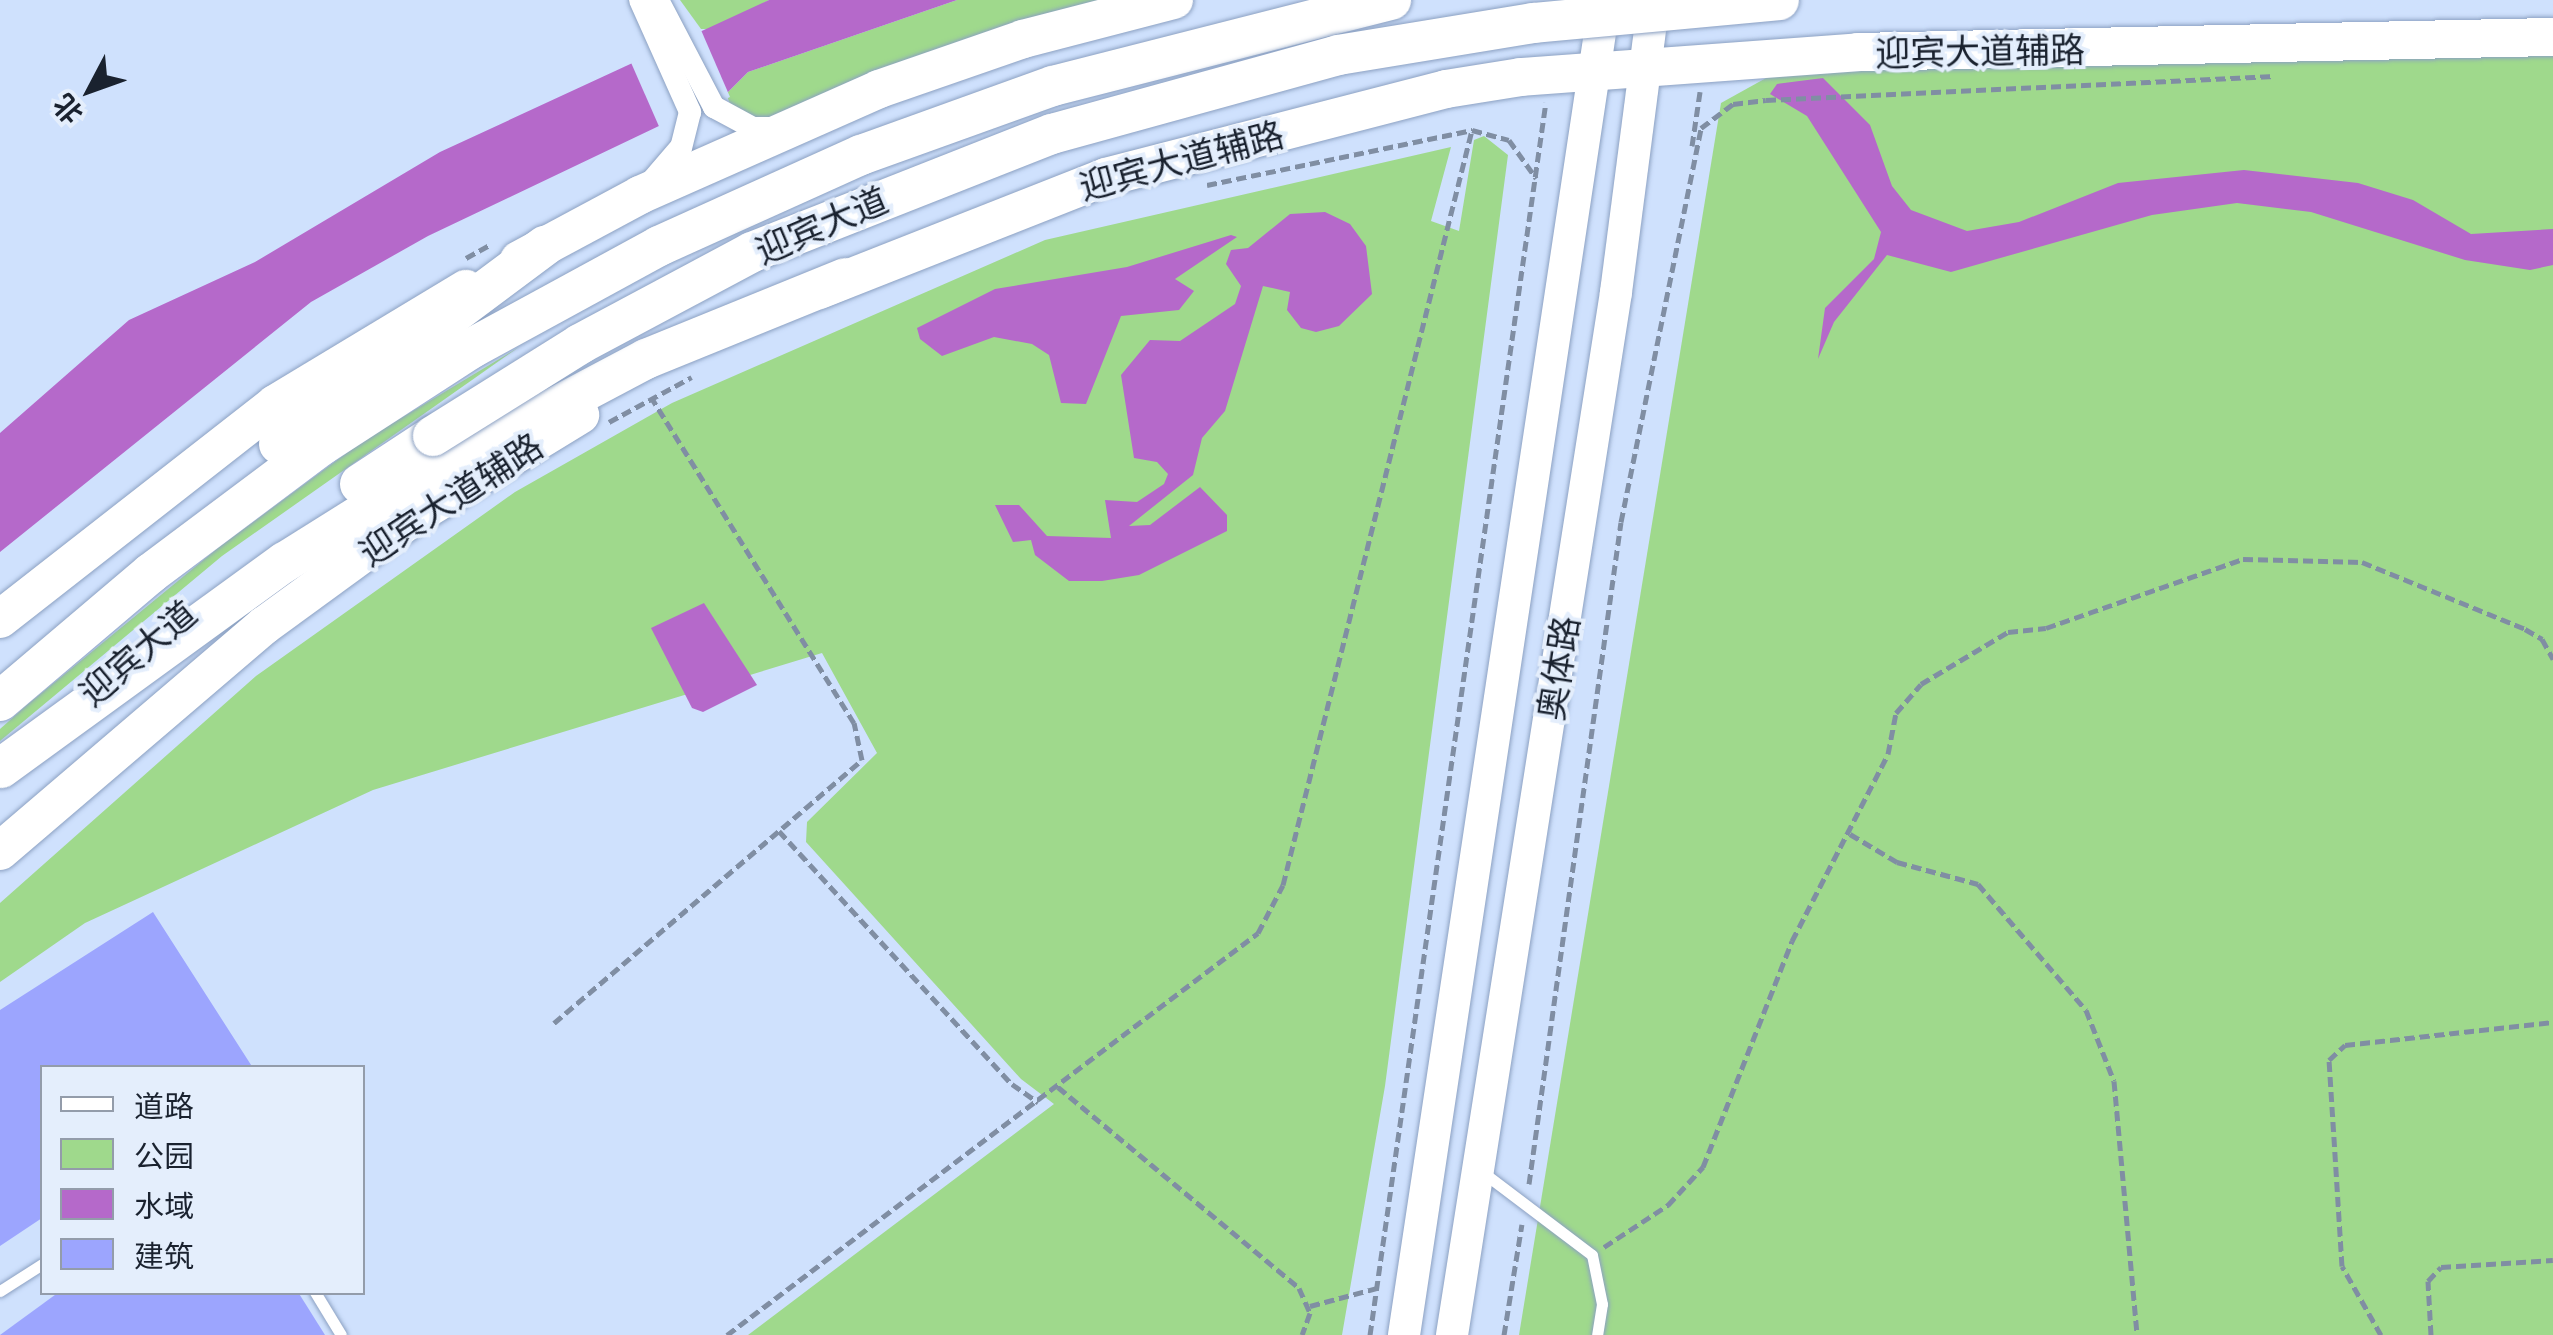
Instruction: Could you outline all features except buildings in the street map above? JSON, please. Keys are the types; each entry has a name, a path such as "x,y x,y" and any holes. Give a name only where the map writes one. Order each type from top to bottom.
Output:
{"highway":[{"name":"迎宾大道","path":"0,701 151,572 402,392 659,246 861,155 1053,86 1390,0"},
{"name":"迎宾大道","path":"1,768 150,638 295,527 580,344 752,252 1052,134 1338,55 1533,23 1779,0"},
{"path":"0,674 225,485 544,246"},
{"path":"1,768 285,562 406,486 646,359 845,278"}],"main road":[{"path":"0,619 275,404 359,347 640,195 789,128 1023,38 1174,0"},
{"name":"奥体路","path":"1404,1335 1605,0"},
{"name":"奥体路","path":"1452,1335 1612,317 1654,0"},
{"name":"迎宾大道辅路","path":"0,851 157,712 413,517 641,380 845,278 1106,177 1446,89 1550,76 1858,52 2553,37"}],"street":[{"path":"640,0 690,112 681,147 640,195"},
{"path":"658,0 714,107 753,128 789,128"}],"lane":[{"path":"1478,1169 1592,1256 1602,1304 1597,1335"},
{"path":"0,1290 40,1265"},
{"path":"317,1295 341,1335"}],"path":[{"path":"1504,1335 1526,1205 1621,522 1701,128 1723,108 1766,100 2282,75"},
{"path":"1370,1335 1550,76"},
{"path":"1195,188 1472,130 1509,140 1536,178"},
{"path":"728,1335 1237,954 1258,933 1283,885 1472,130"},
{"path":"606,424 700,374"},
{"path":"554,1023 862,760 862,742 652,398"},
{"path":"1592,1256 1668,1205 1703,1167 1792,941 1888,754 1904,696 2008,632 2046,628 2216,565 2362,562 2525,629 2542,639 2553,659"},
{"path":"779,830 1012,1084 1038,1102"},
{"path":"1850,834 1897,862 1978,884 2010,916 2023,946 2086,1010 2114,1082 2138,1335"},
{"path":"2381,1335 2342,1266 2329,1060 2345,1045 2553,1022"},
{"path":"1058,1088 1299,1288 1310,1306 1302,1335"},
{"path":"2430,1335 2428,1282 2441,1267 2553,1260"},
{"path":"1310,1306 1377,1288"}],"green space":[{"path":"680,0 769,0 717,29 701,29"},
{"path":"957,0 1169,0 757,146 739,125 726,94 748,72"},
{"path":"2553,28 2553,1335 1519,1335 1721,103 1831,42"},
{"path":"1484,136 1508,155 1385,1086 1342,1335 748,1335 1054,1104 1021,1079 806,842 807,822 877,753 822,653 373,790 85,923 0,982 0,903 256,676 515,492 672,403 1045,240 1451,147 1431,221 1459,231 1474,140"},
{"path":"519,347 222,556 0,741 0,729 27,705 218,548 363,441"}],"water":[{"path":"769,0 957,0 748,72 726,94 428,236 311,302 0,552 0,433 129,320 255,262 440,152"},
{"path":"1823,78 1870,125 1892,186 1911,210 1967,231 2019,222 2118,183 2244,170 2358,183 2413,200 2471,234 2553,229 2553,265 2530,270 2465,260 2311,212 2237,203 2152,215 1951,272 1887,255 1834,322 1818,359 1825,308 1874,259 1881,232 1807,116 1770,94 1777,84"},
{"path":"1325,212 1350,224 1366,246 1372,294 1339,326 1316,332 1301,328 1287,310 1290,292 1263,286 1225,411 1202,438 1193,475 1129,526 1150,525 1200,487 1227,515 1227,531 1139,575 1102,581 1069,581 1035,555 1031,540 1013,542 995,505 1019,505 1047,536 1111,538 1105,500 1137,502 1164,484 1168,474 1157,462 1134,458 1121,375 1150,340 1180,341 1235,304 1241,286 1226,264 1231,250 1248,248 1290,214"},
{"path":"1231,235 1237,237 1175,279 1194,291 1179,310 1121,316 1086,404 1061,403 1049,355 1032,344 994,337 942,356 920,339 917,328 995,289 1127,267"},
{"path":"704,603 757,685 703,712 692,708 651,628"}],"pier":[{"path":"701,30 730,97 661,131 629,58"}]}
